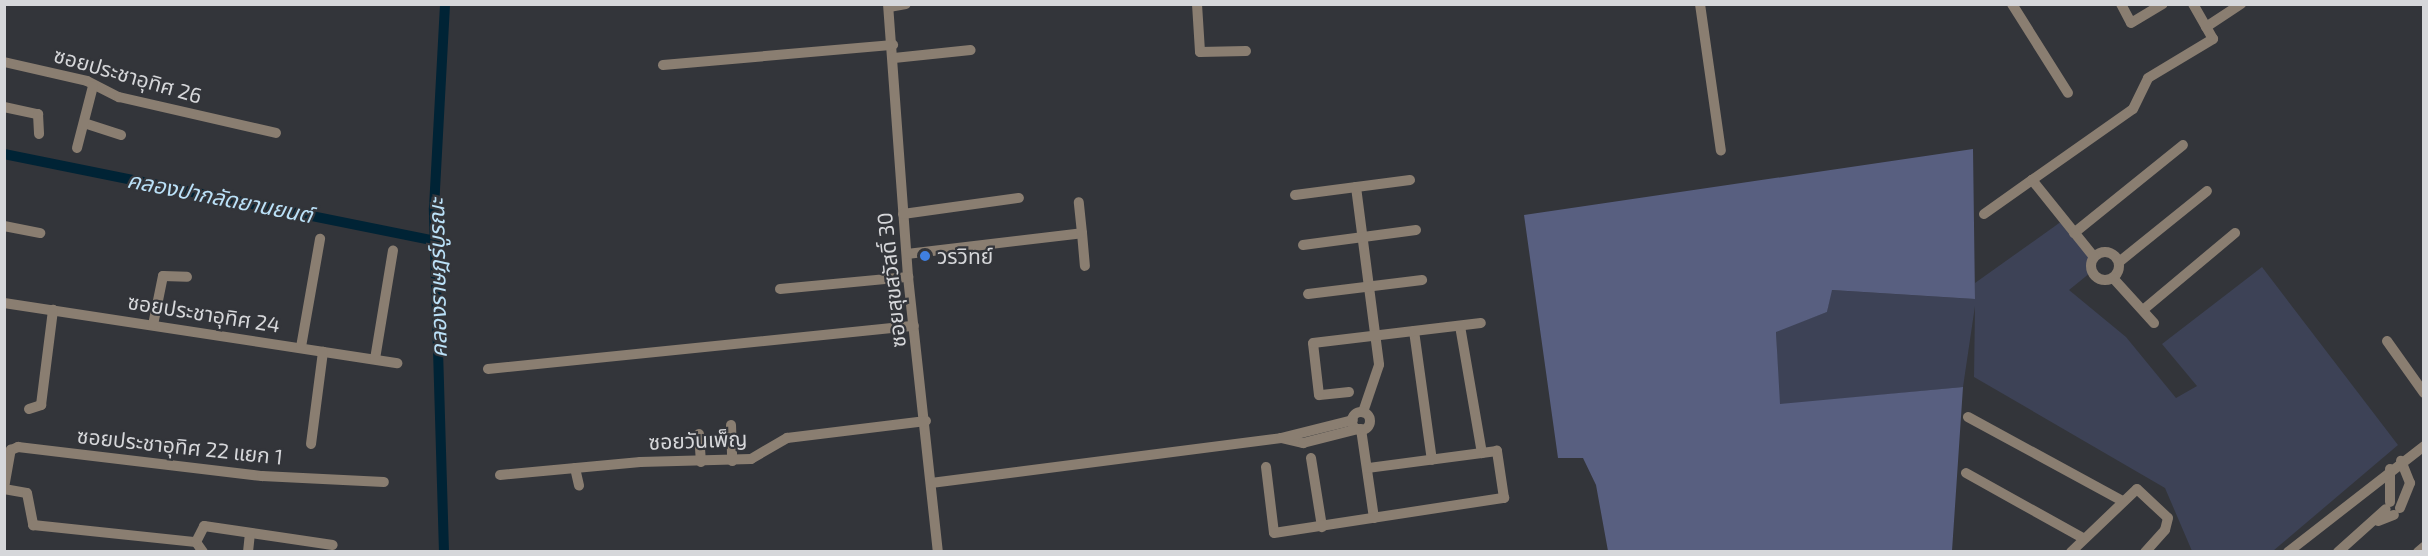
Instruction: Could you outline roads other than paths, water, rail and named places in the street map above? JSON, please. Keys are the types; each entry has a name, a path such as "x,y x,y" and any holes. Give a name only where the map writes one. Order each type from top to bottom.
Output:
{"street":[{"path":"889,6 906,4"},
{"path":"1197,4 1203,55 1246,51"},
{"path":"1700,4 1721,151"},
{"path":"2012,4 2068,93"},
{"path":"2121,4 2131,23 2163,4"},
{"path":"1984,214 2133,109 2148,78 2213,39 2193,4"},
{"path":"2206,27 2241,4"},
{"name":"ซอยสุขสวัสดิ์ 30","path":"889,6 908,277 926,421 938,552"},
{"path":"663,65 893,45"},
{"path":"894,58 971,50"},
{"name":"ซอยประชาอุทิศ 26","path":"4,62 93,86 119,97 276,133"},
{"path":"77,148 93,86"},
{"path":"4,107 38,114 39,134"},
{"path":"84,123 121,135"},
{"path":"2074,233 2183,145"},
{"path":"1295,195 1410,180"},
{"path":"2032,180 2094,257 2096,277 2113,278 2154,323"},
{"path":"932,483 1281,438 1303,443 1370,420 1363,412 1378,374 1356,187"},
{"path":"2113,278 2119,262 2207,191"},
{"path":"903,214 1019,198"},
{"path":"1079,202 1085,266"},
{"path":"4,226 40,233"},
{"path":"1303,246 1416,230"},
{"path":"907,254 1082,233"},
{"path":"2143,310 2235,233"},
{"path":"301,347 320,239"},
{"path":"375,359 393,250"},
{"path":"2094,257 2106,252 2119,262"},
{"path":"153,325 163,276 187,278"},
{"path":"780,289 908,277"},
{"path":"1308,294 1422,280"},
{"name":"ซอยประชาอุทิศ 24","path":"4,303 397,363"},
{"path":"29,409 41,405 54,310"},
{"path":"1349,392 1319,395 1313,343 1481,323"},
{"path":"488,369 914,326"},
{"path":"1460,326 1482,453"},
{"path":"1414,332 1432,460"},
{"path":"2386,341 2424,393"},
{"path":"311,444 323,352"},
{"path":"1968,417 2121,500"},
{"name":"ซอยวันเพ็ญ","path":"500,476 575,468 701,462 763,456 787,438 926,421"},
{"path":"731,425 732,460"},
{"path":"1357,426 1367,468 1374,518"},
{"path":"699,434 701,462"},
{"path":"2288,552 2390,469 2424,446"},
{"name":"ซอยประชาอุทิศ 22 แยก 1","path":"4,489 11,450 18,447 262,476 384,482"},
{"path":"1266,467 1274,533 1504,498 1497,451 1367,468"},
{"path":"1311,458 1322,526"},
{"path":"2340,551 2378,521 2393,505 2406,497 2410,483 2401,461"},
{"path":"575,468 579,486"},
{"path":"2390,469 2393,505"},
{"path":"1966,474 2083,538"},
{"path":"4,489 27,493 33,525 200,547 204,526 333,545"},
{"path":"2071,552 2121,500 2137,489 2165,512 2165,530 2145,552"},
{"path":"248,552 250,533"},
{"path":"2418,552 2424,547"}],"waterway":[{"name":"คลองราษฎร์บูรณะ","path":"444,552 434,208 445,4"},
{"name":"คลองปากลัดยานยนต์","path":"4,154 435,241"}],"place":[{"name":"วรวิทย์","path":"925,256"}]}
